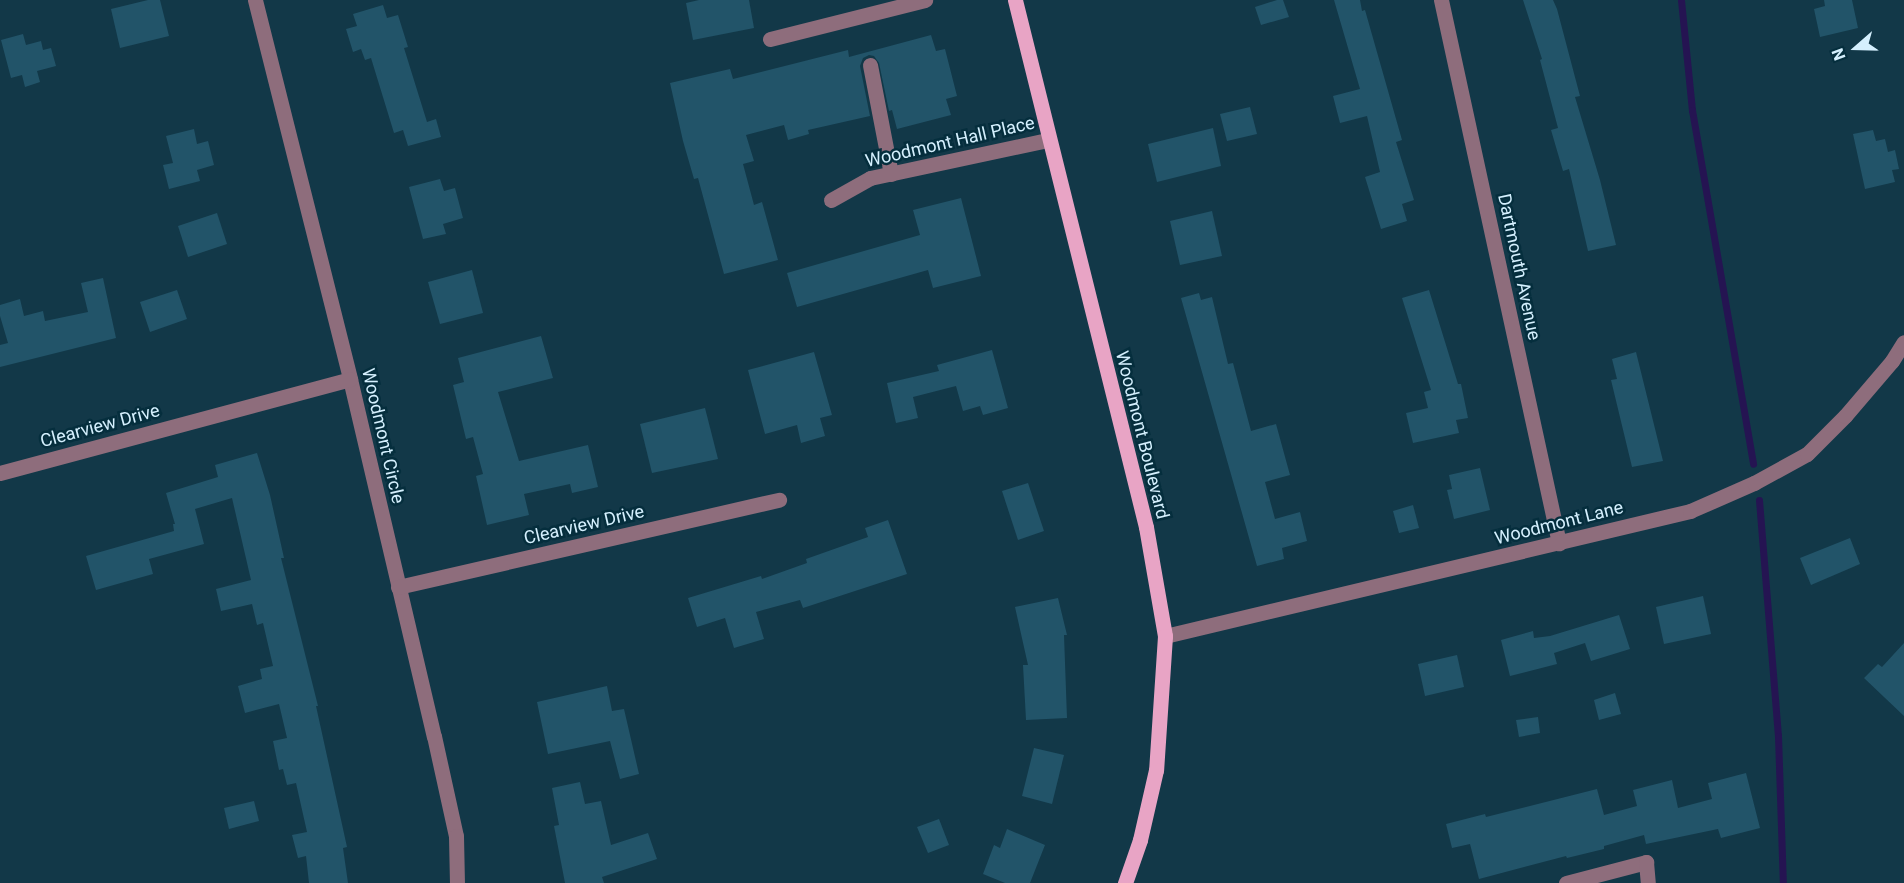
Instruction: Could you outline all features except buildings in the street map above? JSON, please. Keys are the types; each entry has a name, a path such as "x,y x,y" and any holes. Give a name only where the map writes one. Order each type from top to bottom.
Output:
{"main road":[{"name":"Woodmont Boulevard","path":"1015,0 1146,527 1165,636 1156,770 1140,840 1125,883"}],"street":[{"name":"Woodmont Circle","path":"255,0 350,379 456,836 457,883"},
{"path":"770,39 925,0"},
{"name":"Dartmouth Avenue","path":"1441,0 1559,543"},
{"path":"870,64 891,174"},
{"name":"Woodmont Hall Place","path":"831,200 870,178 1048,140"},
{"name":"Woodmont Lane","path":"1165,636 1690,511 1754,483 1806,454 1861,398 1892,362 1904,342"},
{"name":"Clearview Drive","path":"0,473 350,379"},
{"name":"Clearview Drive","path":"398,587 779,500"},
{"path":"1566,883 1646,862 1648,883"}],"waterway":[{"path":"1681,0 1692,110 1753,464"},
{"path":"1759,500 1778,736 1783,883"}]}
